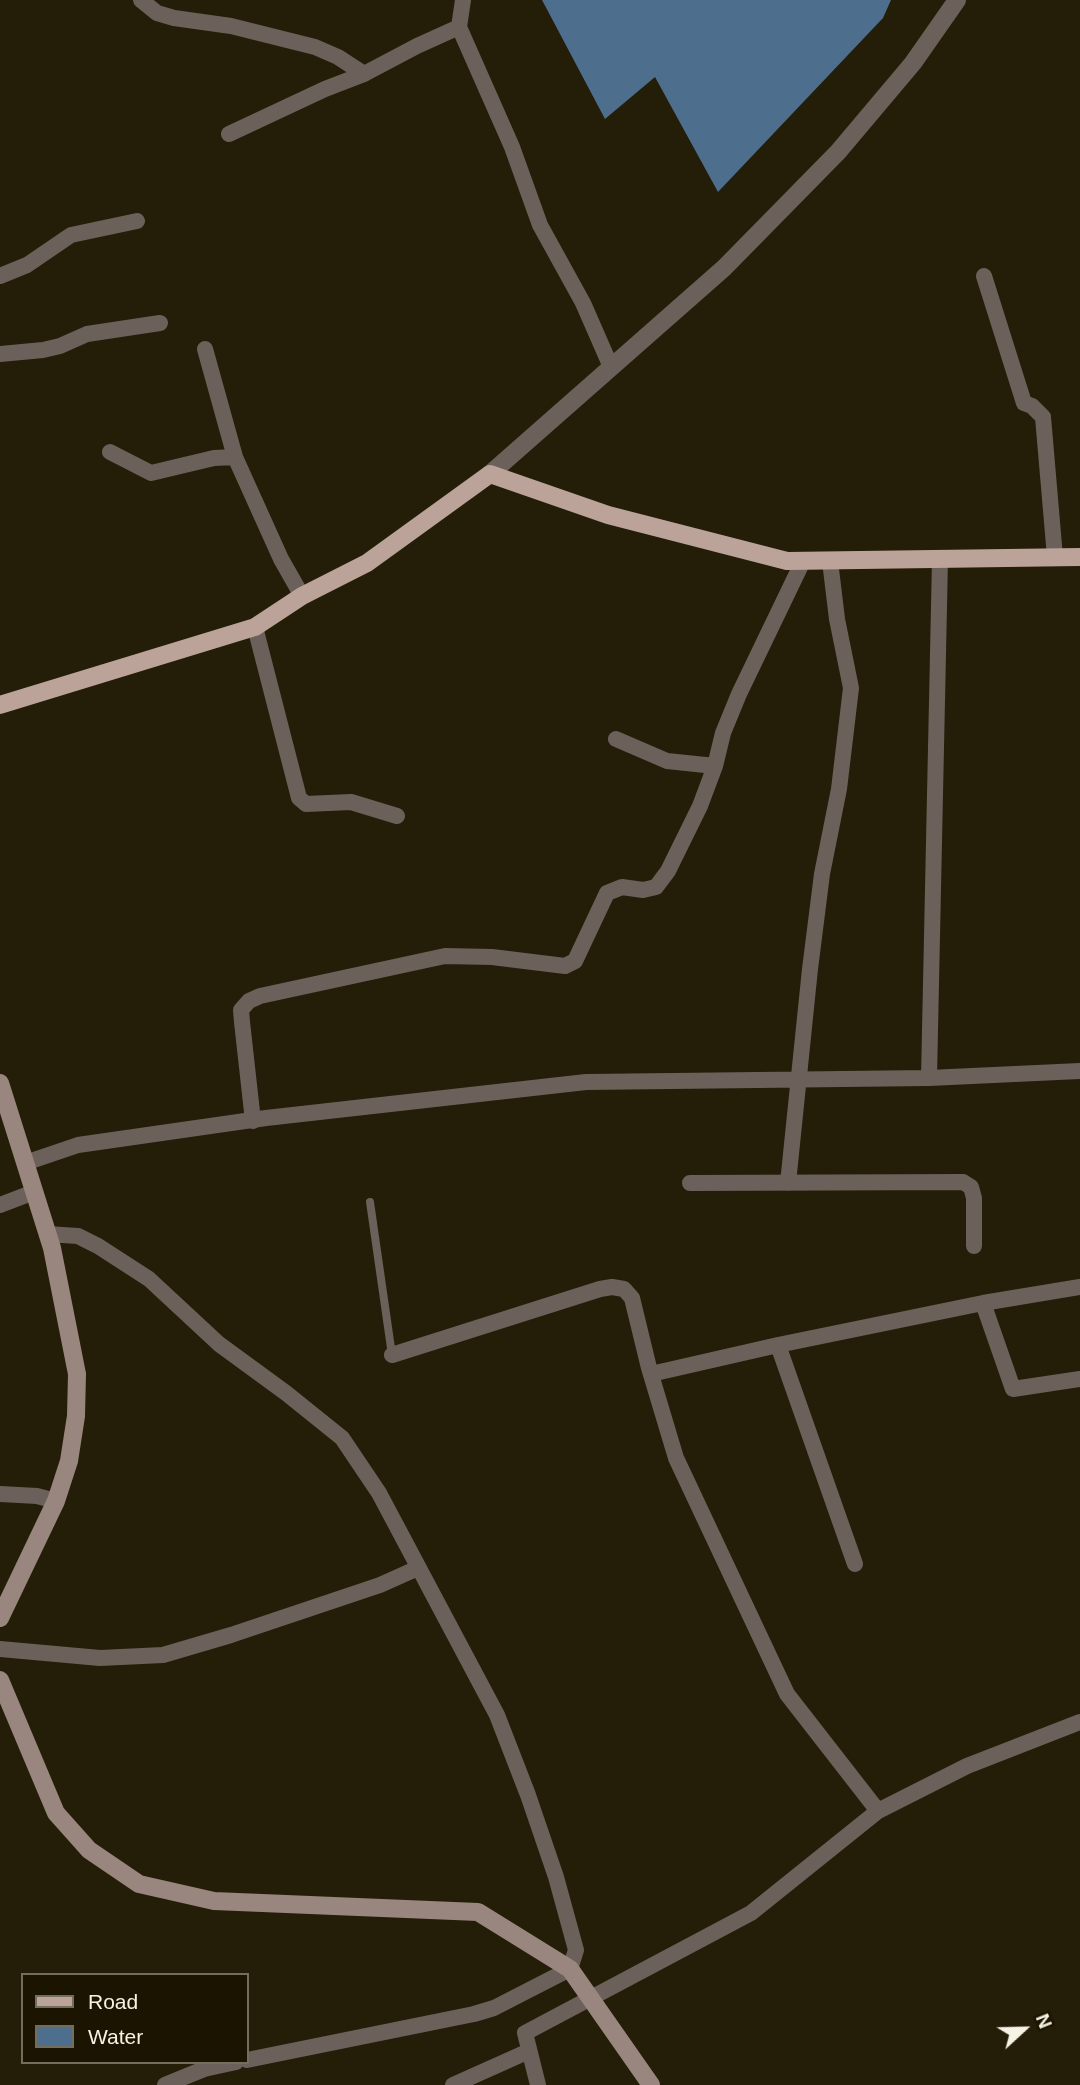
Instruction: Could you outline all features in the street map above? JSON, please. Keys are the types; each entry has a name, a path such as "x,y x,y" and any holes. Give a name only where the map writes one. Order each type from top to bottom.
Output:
{"main road":[{"path":"0,705 255,627 302,596 367,563 489,474 608,515 787,561 1080,557"},
{"path":"0,1083 47,1234 77,1374 76,1416 69,1461 56,1501 0,1618"},
{"path":"0,1680 56,1813 89,1850 139,1884 214,1901 478,1912 570,1969 652,2085"}],"street":[{"path":"141,0 157,13 174,18 231,26 315,47 338,57 364,74"},
{"path":"463,0 459,27 512,147 540,225 583,303 611,367"},
{"path":"489,474 724,268 838,152 913,63 957,0"},
{"path":"229,134 325,89 364,74 459,27"},
{"path":"0,276 27,265 71,235 137,221"},
{"path":"984,276 1024,403 1032,406 1042,417 1055,558"},
{"path":"0,354 43,350 87,334 160,323"},
{"path":"205,349 235,457 281,559 302,596"},
{"path":"110,452 150,473 214,458 235,457"},
{"path":"929,1078 940,559"},
{"path":"253,1121 242,1010 260,996 445,956 492,957 565,966 575,961 607,893 622,887 643,890 656,887 668,871 700,806 715,766 723,733 739,694 803,561"},
{"path":"788,1183 822,874 839,789 851,688 837,619 830,561"},
{"path":"255,627 299,798 306,804 351,802 397,816"},
{"path":"616,739 667,761 715,766"},
{"path":"25,1163 78,1144 586,1082 798,1081 1080,1071"},
{"path":"690,1184 963,1182 971,1187 974,1198 974,1246"},
{"path":"0,1205 34,1192"},
{"path":"47,1234 78,1236 149,1279 219,1344 342,1438 379,1493 497,1715 556,1877 576,1950 570,1969 504,2003 474,2014 248,2060"},
{"path":"651,1374 983,1303 1080,1287"},
{"path":"392,1355 600,1289 624,1289 632,1298 676,1458 787,1694 878,1811"},
{"path":"983,1303 1013,1389 1080,1379"},
{"path":"778,1345 855,1564"},
{"path":"0,1494 37,1496 56,1501"},
{"path":"0,1649 100,1658 163,1655 231,1635 418,1569"},
{"path":"538,2085 525,2033 751,1913 878,1811 967,1766 1080,1722"},
{"path":"453,2085 529,2051"},
{"path":"165,2085 204,2069 227,2064"}],"lane":[{"path":"370,1202 392,1355"}],"water":[{"path":"542,0 891,0 883,18 718,192 655,77 605,119"}]}
